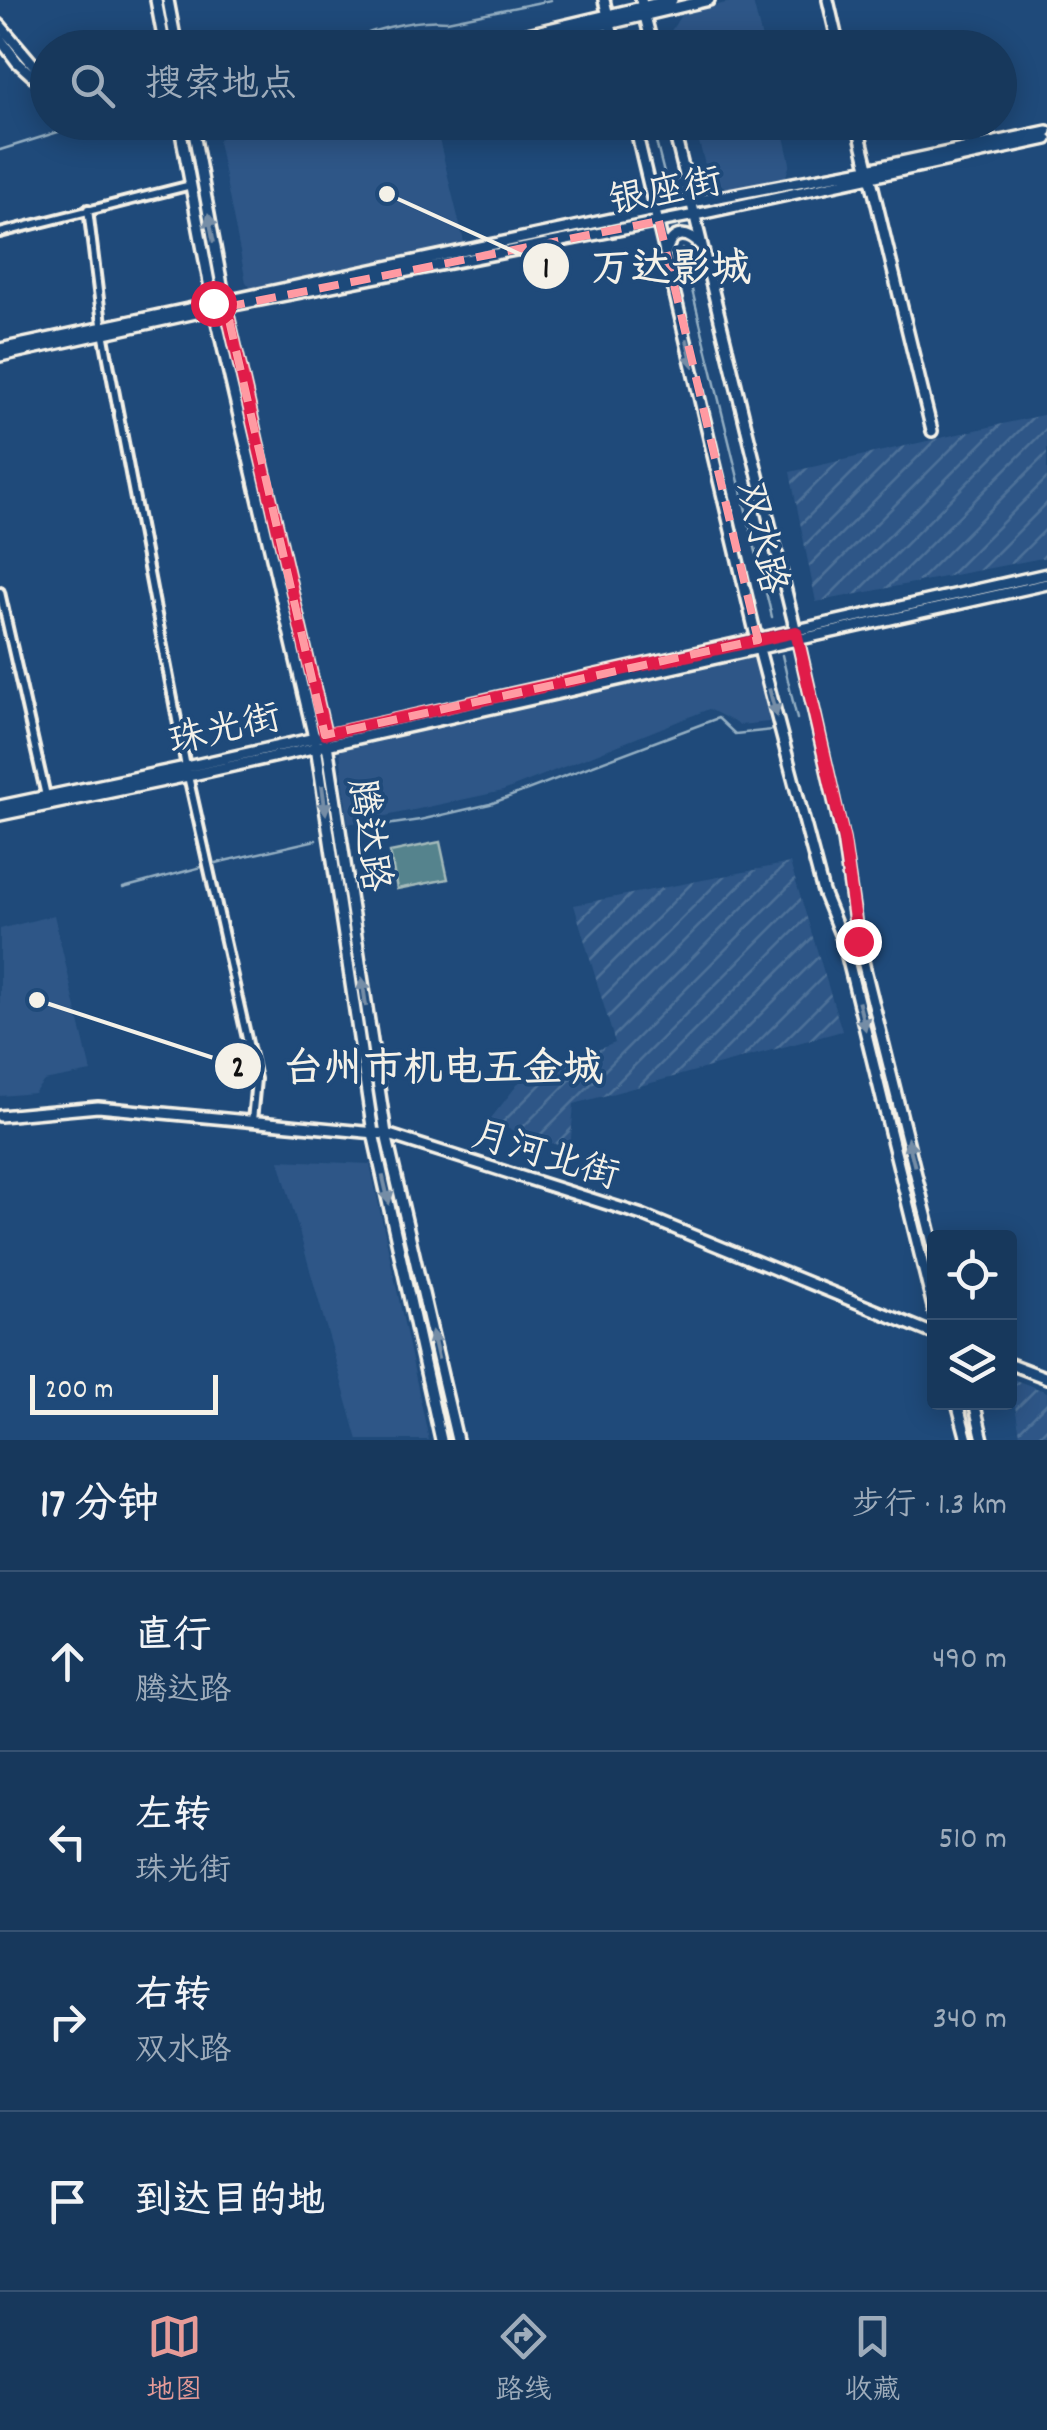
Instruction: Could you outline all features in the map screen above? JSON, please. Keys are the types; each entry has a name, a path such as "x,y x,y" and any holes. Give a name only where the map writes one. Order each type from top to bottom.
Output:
{"main road":[{"path":"156,0 162,30"},
{"path":"168,0 174,30"},
{"path":"605,0 618,8 672,0"},
{"path":"605,0 612,30"},
{"path":"571,30 641,6 709,0"},
{"path":"828,0 835,30"},
{"path":"556,30 609,19"},
{"path":"0,25 30,61"},
{"path":"0,40 30,73"},
{"name":"银座街","path":"1017,138 1047,131"},
{"name":"银座街","path":"658,216 692,202 1047,139"},
{"name":"腾达路","path":"187,140 191,185 214,306 315,742 373,1133 441,1440"},
{"name":"腾达路","path":"189,140 326,739 386,1134 457,1440"},
{"name":"双水路","path":"639,140 759,645 823,892 844,944 927,1282"},
{"name":"双水路","path":"677,140 797,636 844,840 858,941 930,1230"},
{"path":"861,140 932,432"},
{"name":"银座街","path":"0,352 658,216 695,215 1008,140"},
{"path":"651,187 662,191 676,188 686,177"},
{"path":"666,252 675,237 685,234 703,248"},
{"name":"珠光街","path":"0,815 759,645 1047,574"},
{"name":"珠光街","path":"797,636 1047,584"},
{"name":"珠光街","path":"0,806 187,772"},
{"name":"月河北街","path":"0,1116 98,1107 386,1134 642,1215 927,1331"},
{"path":"1017,1367 1047,1378"},
{"path":"959,1410 966,1440"},
{"path":"976,1410 983,1440"}],"street":[{"path":"0,233 191,185"},
{"path":"88,209 103,329 187,772 256,1080 252,1121"},
{"path":"0,592 46,796"}],"highlighted area":[{"path":"659,221 758,640 325,735 226,307"}],"shaded area":[{"path":"737,0 753,2 760,30 672,30 681,15"},
{"path":"439,140 464,242 251,288 246,282 218,141"},
{"path":"698,140 785,140 790,163 785,180 729,190 708,176"},
{"path":"1047,414 1047,557 816,602 790,472"},
{"path":"755,654 769,722 740,725 709,709 503,791 348,824 339,741"},
{"path":"790,863 842,1031 574,1104 570,1149 488,1122 522,1079 615,1043 574,905"},
{"path":"54,915 91,1072 44,1081 34,1093 0,1096 0,929"},
{"path":"279,1160 370,1164 429,1440 358,1440"},
{"path":"1017,1381 1047,1392 1047,1440 1021,1440 1016,1410"}],"green space":[{"path":"440,842 448,879 397,889 390,852"}],"waterway":[{"path":"379,30 551,0"},
{"path":"0,150 32,140"},
{"path":"656,140 665,177"},
{"path":"682,249 772,617"},
{"path":"782,655 797,719"},
{"path":"359,829 490,804 718,718 735,734 773,730"},
{"path":"123,888 316,840"}],"place":[{"name":"万达影城","path":"387,194"},
{"name":"台州市机电五金城","path":"37,1000"}],"route":[{"path":"213,303 225,301 325,734 796,632 844,840 858,941"}]}
